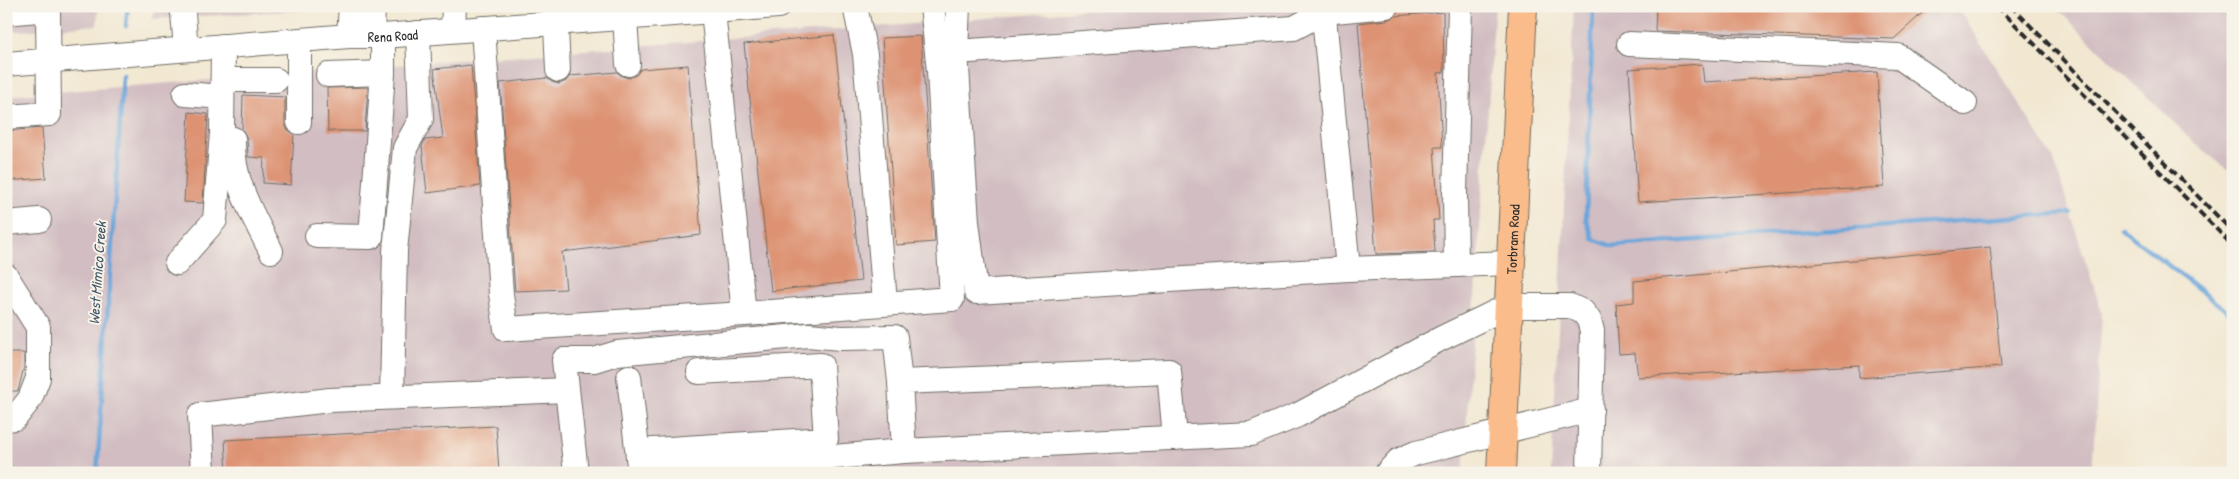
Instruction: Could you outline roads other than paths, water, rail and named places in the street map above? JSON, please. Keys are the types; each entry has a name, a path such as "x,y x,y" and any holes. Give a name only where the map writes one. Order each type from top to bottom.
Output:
{"main road":[{"name":"Torbram Road","path":"1501,473 1523,6"}],"street":[{"path":"181,6 184,13 186,49"},
{"path":"317,236 371,237 383,73 368,36 351,6"},
{"path":"368,36 373,6"},
{"path":"452,30 454,6"},
{"path":"855,6 865,54 885,303"},
{"path":"483,28 501,294 506,329 744,314 952,298 940,72 932,6"},
{"path":"958,6 956,52 967,222 976,292 1348,269 1510,263"},
{"path":"956,52 1294,28 1323,9 1386,6"},
{"path":"1456,265 1455,194 1460,6"},
{"name":"Rena Road","path":"6,64 229,45 483,28 555,15 625,18 766,7"},
{"path":"6,13 48,8 50,60 49,114 6,117"},
{"path":"1323,9 1348,269"},
{"path":"713,11 744,314"},
{"path":"555,15 558,70"},
{"path":"625,18 628,64"},
{"path":"392,397 395,251 405,148 421,119 418,33"},
{"path":"299,41 299,122"},
{"path":"1630,44 1898,56 1965,103"},
{"path":"229,45 232,161 241,191 271,251"},
{"path":"328,75 383,73"},
{"path":"185,94 229,89 276,80"},
{"path":"177,263 215,220 222,133 229,89"},
{"path":"6,223 39,220"},
{"path":"6,276 38,327 38,378 30,399 15,418 6,419"},
{"path":"640,465 1251,434 1278,424 1348,389 1442,338 1508,306 1570,306 1583,312 1589,320 1592,331 1589,473"},
{"path":"576,473 564,360 594,360 617,353 808,335 841,338 895,336 904,451"},
{"path":"640,465 826,439 821,365 699,372"},
{"path":"900,382 1169,371 1175,438"},
{"path":"629,377 640,465"},
{"path":"202,473 200,415 330,400 567,390"},
{"path":"1387,473 1398,461 1416,453 1591,410"}],"waterway":[{"name":"West Mimico Creek","path":"126,26 128,6"},
{"path":"1593,6 1586,219 1593,239 1612,246 2070,213"},
{"name":"West Mimico Creek","path":"97,473 123,75"},
{"path":"2121,228 2233,316"}],"railway":[{"path":"1997,6 2233,246"},
{"path":"2011,6 2233,232"}]}
